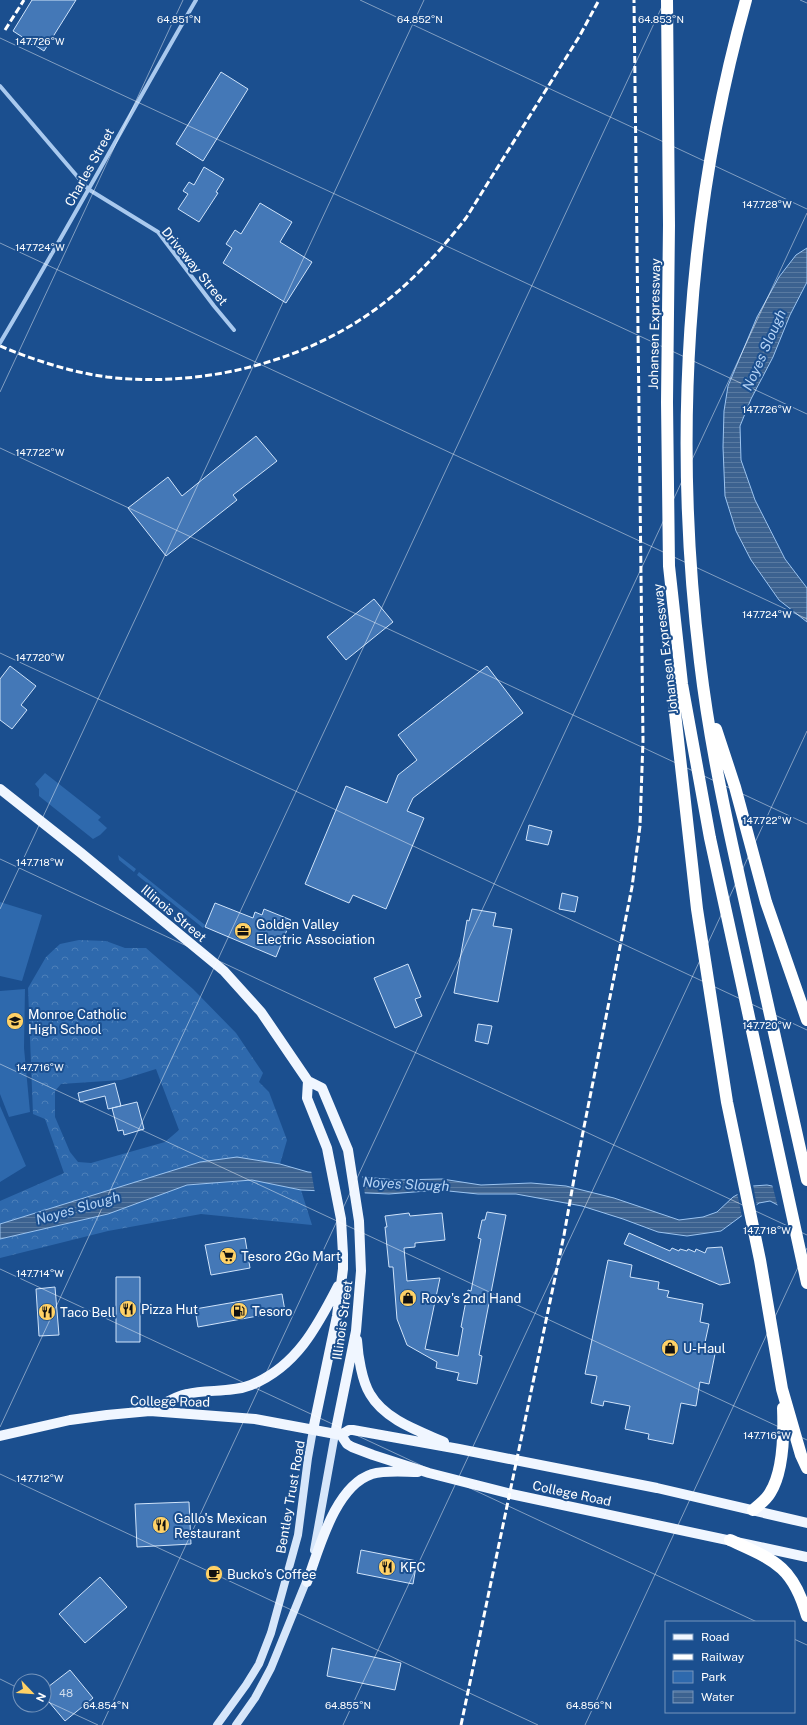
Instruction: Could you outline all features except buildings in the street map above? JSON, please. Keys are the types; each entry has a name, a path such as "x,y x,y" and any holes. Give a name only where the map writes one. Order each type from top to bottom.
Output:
{"highway":[{"name":"Johansen Expressway","path":"667,0 669,225 667,402 670,566 682,684 710,838 807,1283"},
{"path":"746,0 721,98 708,171 696,262 686,397 690,570 703,687 720,783 740,880 807,1179"},
{"path":"670,566 675,713 697,909 728,1102 752,1227 760,1260 782,1389 801,1455 807,1468"},
{"path":"703,687 735,787 766,902 807,1020"},
{"path":"753,1510 771,1493 777,1477 781,1456 783,1427 782,1389"},
{"path":"730,1540 761,1554 783,1570 795,1583 807,1616"}],"main road":[{"name":"Illinois Street","path":"0,789 85,856 224,971 261,1012 308,1081 322,1088 348,1150 359,1221 361,1270 356,1331 338,1434"},
{"name":"Illinois Street","path":"308,1081 307,1098 327,1148 341,1219 343,1270 337,1316 313,1430"},
{"path":"150,1411 186,1394 250,1386 274,1373 304,1346 324,1315 342,1279"},
{"path":"356,1331 362,1372 370,1394 380,1407 389,1415 403,1423 459,1449"},
{"name":"College Road","path":"0,1436 85,1418 150,1411 255,1419 290,1424 338,1434 353,1430 459,1449 658,1488 807,1523"},
{"name":"College Road","path":"338,1434 347,1444 373,1455 511,1494 807,1557"},
{"path":"307,1582 331,1516 339,1503 353,1487 364,1478 380,1472 429,1472"}],"street":[{"name":"Charles Street","path":"0,343 61,240 88,189 196,0"},
{"name":"Driveway Street","path":"0,86 88,189 158,232 234,330"},
{"name":"Bentley Trust Road","path":"212,1725 218,1722 246,1685 259,1664 270,1633 298,1535 313,1430"},
{"path":"236,1725 255,1698 271,1668 307,1582 338,1434"}],"green space":[{"path":"45,773 101,817 98,820 107,828 100,835 93,839 39,796 39,789 35,784"},
{"path":"118,855 136,869 134,872 119,860"},
{"path":"139,872 205,925 203,928 137,875"},
{"path":"0,902 42,915 22,981 0,976"},
{"path":"79,940 106,941 125,948 146,948 193,989 236,1033 263,1073 259,1082 269,1092 287,1140 280,1164 237,1157 200,1162 0,1224 0,1201 64,1173 45,1119 33,1114 28,988 46,957 60,944","holes":["156,1069 179,1130 165,1142 91,1163 78,1162 70,1152 55,1117 55,1091 61,1084 121,1080"]},
{"path":"25,989 24,1048 30,1112 9,1117 0,1094 0,991"},
{"path":"0,1106 26,1166 0,1182"},
{"path":"252,1180 301,1190 312,1225 201,1214 108,1231 0,1258 0,1239 108,1214 187,1185"}],"water":[{"name":"Noyes Slough","path":"807,248 807,282 790,315 773,357 751,399 740,426 741,460 755,500 785,559 807,588 807,622 779,600 751,560 736,531 725,496 723,447 724,411 728,386 757,317 779,277 796,255"},
{"name":"Noyes Slough","path":"237,1157 280,1164 308,1172 396,1180 442,1179 481,1185 531,1183 566,1186 614,1198 679,1220 703,1217 717,1212 733,1197 753,1186 767,1185 807,1193 807,1220 770,1201 759,1203 721,1231 687,1236 658,1232 582,1206 516,1194 478,1194 439,1190 389,1194 301,1190 252,1180 187,1185 108,1214 0,1239 0,1224 200,1162"}],"pier":[{"path":"311,1170 362,1174 365,1195 315,1193"},
{"path":"753,1184 757,1207 742,1217 737,1192"},
{"path":"772,1184 807,1191 807,1222 778,1207"}],"railway":[{"path":"5,30 24,0"},
{"path":"0,346 39,361 66,369 107,377 145,380 184,378 222,373 260,364 298,352 333,336 366,316 396,293 442,248 466,218 579,37 599,0"},
{"path":"461,1725 564,1235 577,1162 632,887 640,826 643,740 634,0"}],"place":[{"name":"Golden Valley Electric Association","path":"243,931"},
{"name":"Monroe Catholic High School","path":"15,1021"},
{"name":"Tesoro 2Go Mart","path":"228,1256"},
{"name":"Roxy's 2nd Hand","path":"408,1298"},
{"name":"Pizza Hut","path":"128,1309"},
{"name":"Tesoro","path":"239,1311"},
{"name":"Taco Bell","path":"47,1312"},
{"name":"U-Haul","path":"670,1348"},
{"name":"Gallo's Mexican Restaurant","path":"161,1525"},
{"name":"KFC","path":"387,1567"},
{"name":"Bucko's Coffee","path":"214,1574"}]}
